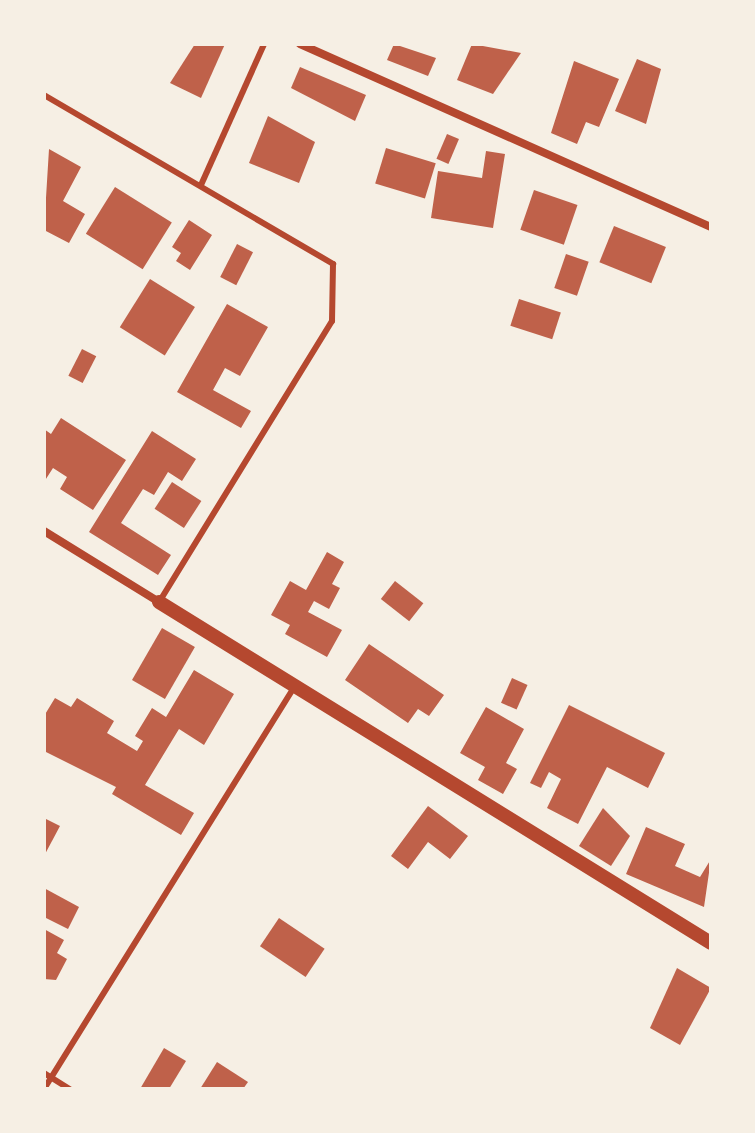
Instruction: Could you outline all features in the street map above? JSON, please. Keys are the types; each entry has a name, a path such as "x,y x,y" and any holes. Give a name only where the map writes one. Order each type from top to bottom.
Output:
{"street":[{"path":"300,44 711,227"},
{"path":"44,531 711,943"}],"lane":[{"path":"201,185 264,44"},
{"path":"44,95 333,264 332,321 159,602"},
{"path":"44,1089 295,686"},
{"path":"44,1073 70,1089"}],"building":[{"path":"195,44 225,44 201,98 170,83"},
{"path":"394,44 436,58 428,76 387,60"},
{"path":"472,44 521,53 493,94 457,80"},
{"path":"637,59 661,69 646,124 615,111"},
{"path":"574,61 619,79 599,127 586,122 577,144 551,133"},
{"path":"300,67 366,95 355,121 291,88"},
{"path":"268,116 315,142 299,183 249,163"},
{"path":"447,134 459,139 448,164 436,159"},
{"path":"386,148 436,163 425,199 375,183"},
{"path":"49,149 81,167 63,201 85,214 69,243 44,230"},
{"path":"486,151 505,154 493,228 431,218 438,171 482,178"},
{"path":"115,187 172,223 143,269 86,234"},
{"path":"534,190 577,205 564,245 520,230"},
{"path":"189,220 212,235 190,270 176,261 181,253 172,247"},
{"path":"614,226 666,247 651,283 599,262"},
{"path":"237,244 253,252 236,285 220,277"},
{"path":"566,254 589,262 577,296 554,288"},
{"path":"150,279 195,307 165,355 120,327"},
{"path":"519,299 561,313 552,339 510,326"},
{"path":"227,304 268,327 240,376 225,368 213,390 251,411 241,428 177,392"},
{"path":"82,349 96,356 83,383 68,376"},
{"path":"61,418 126,460 93,510 60,489 67,477 53,468 44,482 44,429 51,434"},
{"path":"152,431 196,459 182,481 168,472 154,495 143,489 121,523 171,555 158,575 89,532"},
{"path":"172,482 201,501 184,528 155,509"},
{"path":"327,552 344,562 332,584 340,588 329,609 314,601 308,612 342,630 327,657 285,634 290,625 271,615 290,581 306,590"},
{"path":"395,581 423,603 409,621 381,599"},
{"path":"162,628 195,647 165,699 132,680"},
{"path":"369,644 444,695 429,716 418,709 408,723 345,680"},
{"path":"194,670 234,694 204,745 179,729 145,785 194,813 181,835 112,794 116,787 44,751 44,716 55,698 71,707 77,698 114,721 107,733 137,751 143,741 135,736 152,708 166,717"},
{"path":"512,678 528,685 517,710 501,703"},
{"path":"569,705 665,753 648,788 607,767 578,824 547,808 561,779 549,772 541,788 530,783"},
{"path":"486,707 524,729 506,763 517,769 503,794 478,780 485,767 460,753"},
{"path":"428,806 468,836 450,859 428,842 408,869 391,856"},
{"path":"603,808 630,836 611,866 579,846"},
{"path":"44,818 60,826 44,856"},
{"path":"646,827 685,844 675,866 700,877 711,859 704,907 626,874"},
{"path":"44,888 79,907 68,929 44,917"},
{"path":"279,918 325,949 306,977 260,946"},
{"path":"44,929 64,940 57,953 67,959 56,980 44,979"},
{"path":"677,968 711,988 680,1045 650,1028"},
{"path":"164,1048 186,1061 169,1089 140,1089"},
{"path":"217,1062 248,1082 243,1089 200,1089"}]}
